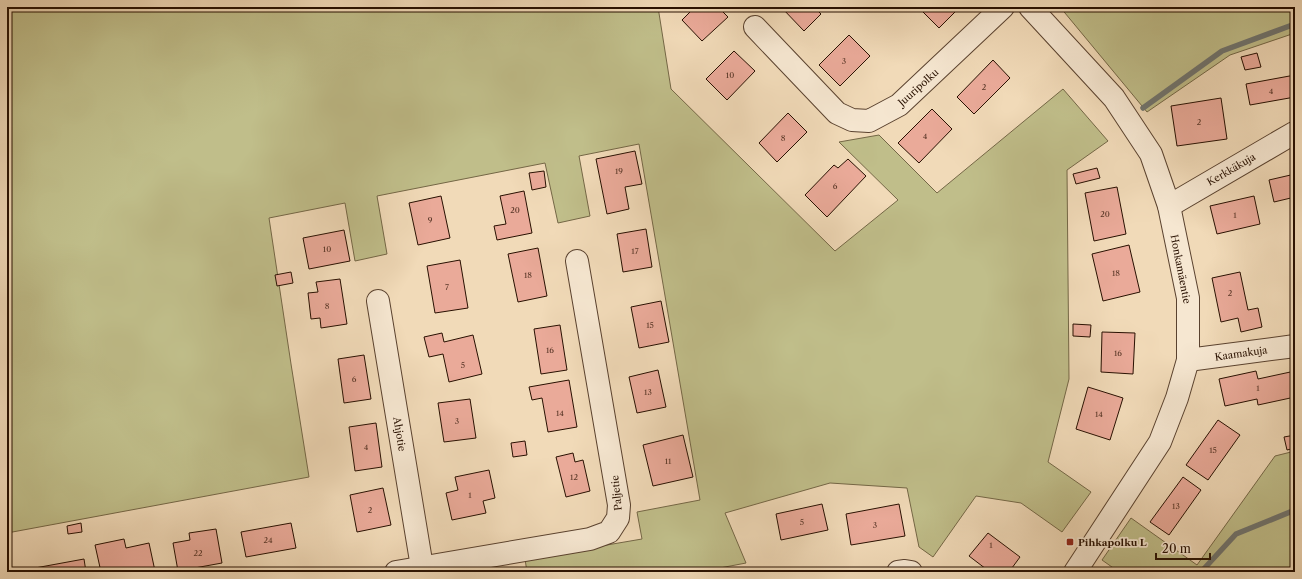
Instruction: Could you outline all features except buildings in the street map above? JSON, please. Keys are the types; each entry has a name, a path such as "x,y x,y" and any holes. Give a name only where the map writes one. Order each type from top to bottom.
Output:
{"street":[{"name":"Juuripolku","path":"755,27 837,113 852,120 869,121 899,104 1003,7"},
{"name":"Honkamäentie","path":"1030,7 1114,98 1151,154 1169,206 1188,298 1188,360 1177,398 1160,442 1075,572"},
{"name":"Kerkkäkuja","path":"1169,206 1294,133"},
{"name":"Paljetie","path":"396,572 590,539 609,532 618,518 619,504 577,261"},
{"name":"Ahjotie","path":"378,301 422,567"},
{"name":"Kaamakuja","path":"1188,360 1295,346"},
{"path":"898,572 911,572"}],"shaded area":[{"path":"7,7 383,7 389,10 403,7 658,7 671,89 835,251 898,200 839,142 879,135 937,193 1063,89 1108,141 1067,170 1069,379 1048,462 1091,492 1062,532 1021,503 976,496 933,557 919,547 907,488 830,483 725,513 746,563 699,572 527,572 525,559 642,539 637,512 700,500 639,144 579,156 590,216 558,223 545,163 377,196 387,254 355,261 345,203 269,218 309,477 7,533"},
{"path":"1060,7 1295,7 1295,33 1230,55 1147,112"},
{"path":"1295,451 1295,567 1286,568 1284,572 1119,572 1102,560 1131,518 1197,565 1275,456"}],"waterway":[{"path":"1143,108 1222,51 1295,24"},
{"path":"1201,572 1236,534 1295,510"}],"place":[{"name":"Pihkapolku L","path":"1070,542"}]}
